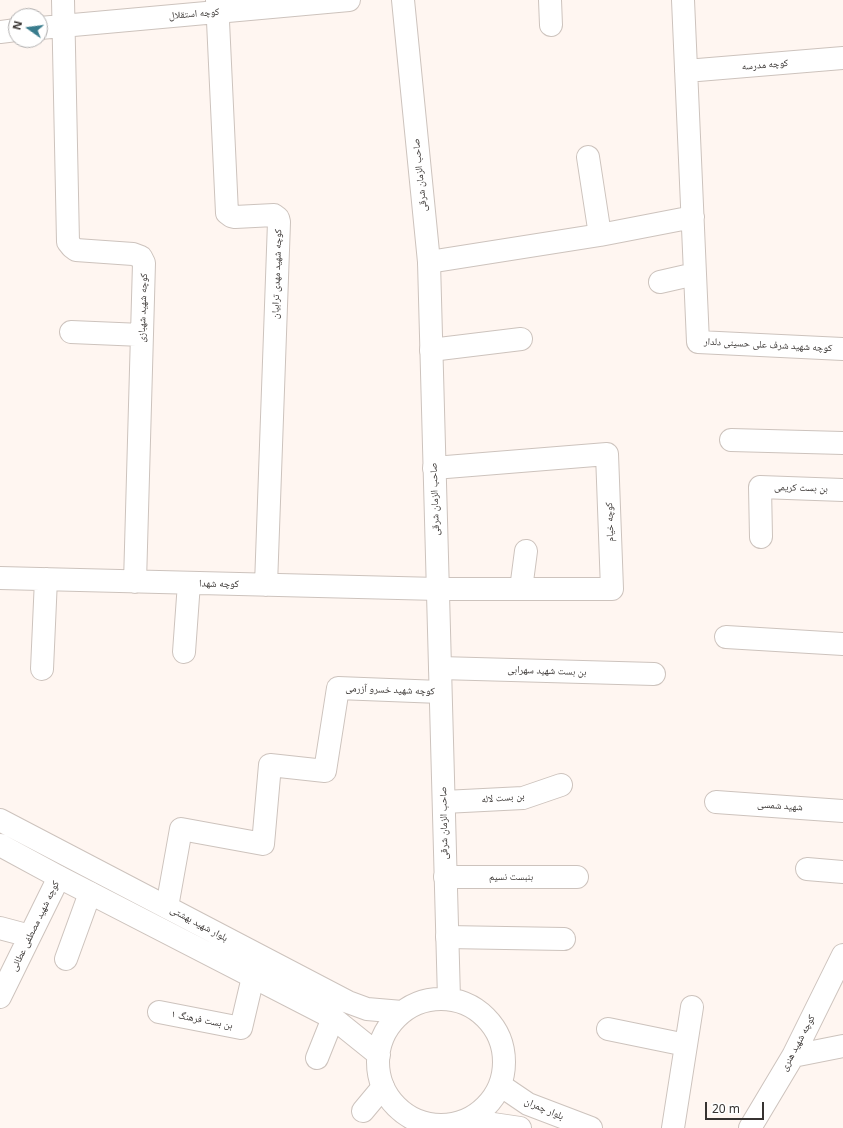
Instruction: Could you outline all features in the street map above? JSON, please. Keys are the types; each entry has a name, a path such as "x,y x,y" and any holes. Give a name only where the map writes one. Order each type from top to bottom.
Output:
{"street":[{"path":"63,0 64,26"},
{"name":"کوچه استقلال","path":"48,27 217,6 349,0"},
{"name":"صاحب الزمان شرقی","path":"403,0 429,262 449,999"},
{"path":"550,0 552,25"},
{"name":"کوچه شهید شرف علی حسینی دلدار","path":"683,0 698,342 843,349"},
{"name":"کوچه شهید مهدی ترابیان","path":"217,6 227,213 235,217 274,215 278,218 279,222 266,585"},
{"name":"کوچه شهید شهبازی","path":"64,26 68,242 76,250 133,254 141,257 144,263 134,582"},
{"name":"کوچه مدرسه","path":"686,71 843,58"},
{"path":"588,157 600,235"},
{"path":"429,262 600,235 693,217"},
{"path":"660,282 695,274"},
{"path":"71,332 142,335"},
{"path":"431,350 521,339"},
{"path":"731,440 843,443"},
{"name":"کوچه خیام","path":"434,468 607,454 612,588 438,589"},
{"name":"بن بست کریمی","path":"761,537 760,487 843,490"},
{"path":"521,589 526,551"},
{"name":"کوچه شهدا","path":"0,578 438,589"},
{"path":"42,669 46,579"},
{"path":"184,652 189,583"},
{"path":"726,637 843,644"},
{"name":"بن بست شهید سهرابی","path":"440,668 654,674"},
{"name":"کوچه شهید خسرو آزرمی","path":"167,907 181,829 263,844 270,765 325,771 338,688 440,692"},
{"name":"بن بست لاله","path":"444,802 523,798 561,785"},
{"name":"شهید شمسی","path":"716,802 843,811"},
{"name":"بلوار شهید بهشتی","path":"0,820 348,1002 367,1009 402,1012"},
{"path":"0,845 58,877 333,1018 379,1055"},
{"path":"807,869 843,872"},
{"name":"کوچه شهید مصطفی عطائی","path":"0,997 58,877"},
{"name":"بنبست نسیم","path":"445,877 577,877"},
{"path":"66,959 90,893"},
{"path":"0,928 30,936"},
{"path":"447,937 564,939"},
{"name":"کوچه شهید هنری","path":"750,1128 792,1056 843,955"},
{"name":"بن بست فرهنگ ۱","path":"159,1012 241,1028 253,977"},
{"path":"456,1124 480,1112 492,1100 500,1085 504,1069 504,1053 499,1037 491,1023 479,1011 465,1003 449,999 432,999 416,1004 402,1012 391,1024 383,1039 379,1055 379,1071 384,1087 392,1101 404,1113 418,1121 434,1125 456,1124 520,1128"},
{"path":"673,1128 692,1008"},
{"path":"317,1058 333,1018"},
{"path":"608,1030 686,1045"},
{"path":"792,1056 843,1046"},
{"name":"بلوار چمران","path":"500,1085 528,1104 592,1128"},
{"path":"363,1111 384,1087"}]}
